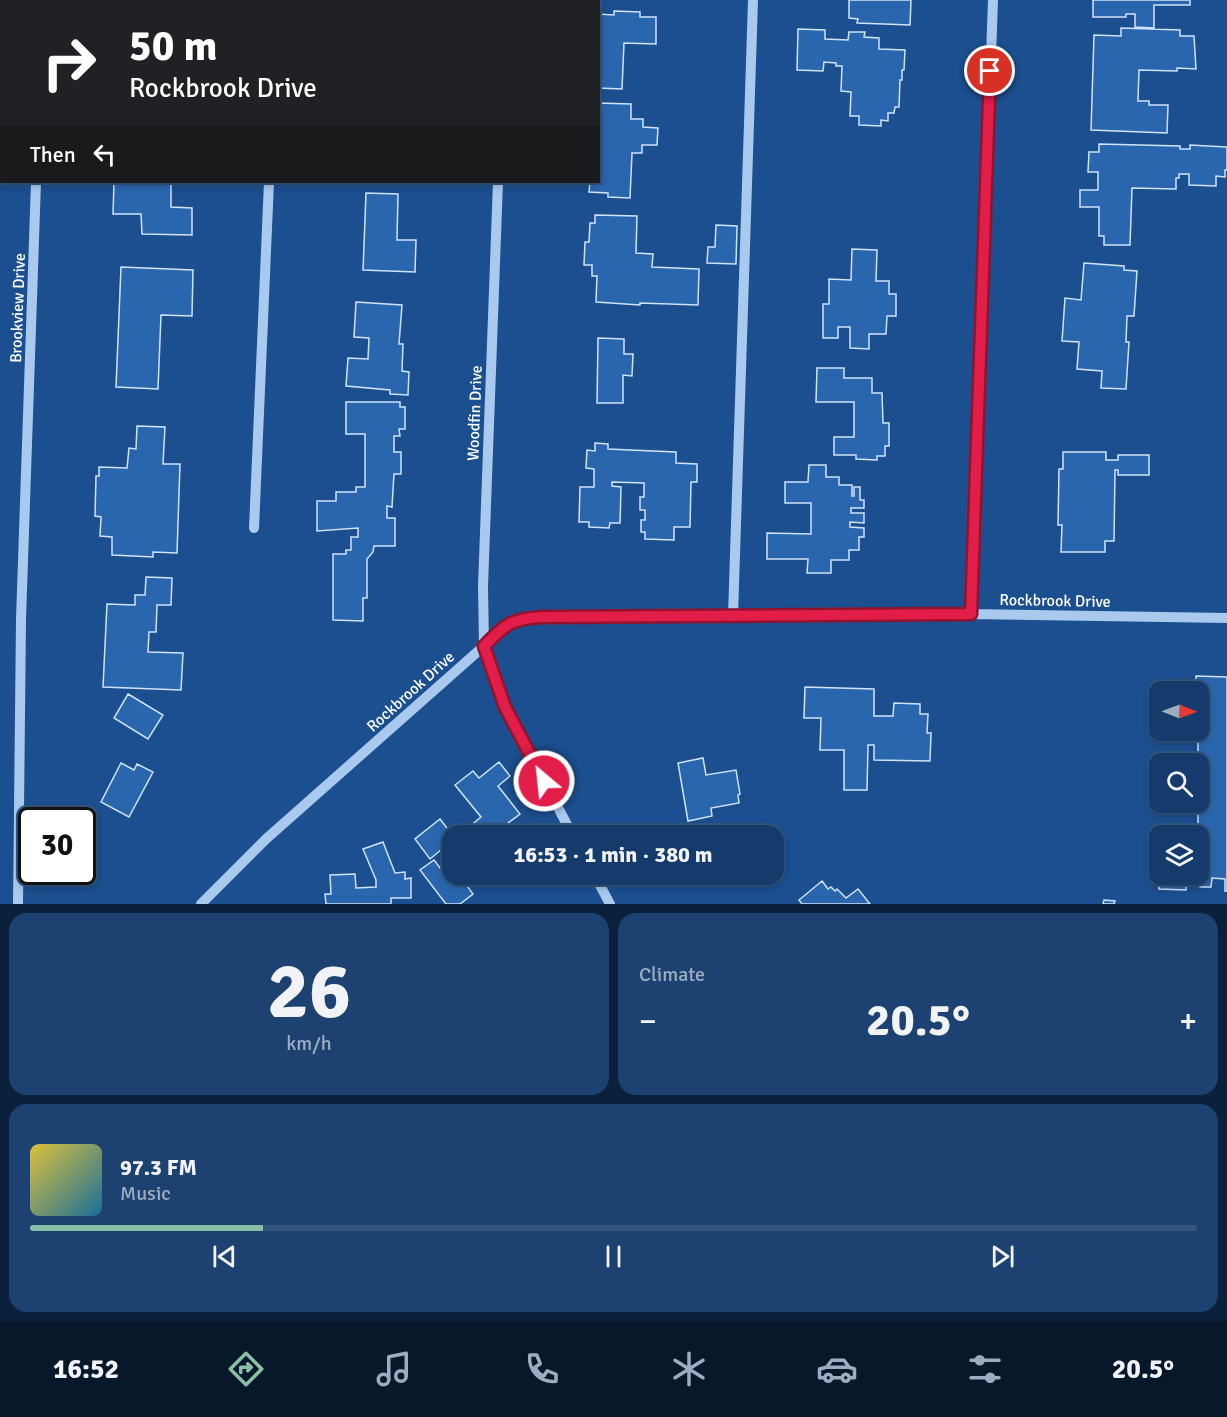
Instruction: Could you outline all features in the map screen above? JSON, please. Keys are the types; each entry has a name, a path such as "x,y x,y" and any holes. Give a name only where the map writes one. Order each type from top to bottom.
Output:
{"street":[{"path":"733,616 753,0"},
{"path":"971,614 993,0"},
{"name":"Brookview Drive","path":"18,904 21,619 36,183"},
{"path":"254,528 269,183"},
{"name":"Woodfin Drive","path":"498,183 483,574 484,646 505,707 567,825"},
{"name":"Rockbrook Drive","path":"201,904 266,839 506,624 524,618 971,614 1227,618"},
{"path":"600,885 610,904"}],"building":[{"path":"849,0 911,0 910,25 857,23 858,19 849,18"},
{"path":"1093,0 1190,0 1190,5 1154,5 1154,28 1135,27 1135,14 1126,14 1126,17 1093,17"},
{"path":"614,11 640,12 640,17 656,17 656,44 624,43 622,89 600,88 600,14 614,15"},
{"path":"1121,28 1180,30 1180,36 1194,36 1196,69 1139,70 1138,101 1149,101 1149,105 1168,105 1167,133 1091,130 1094,35 1121,36"},
{"path":"798,29 825,30 825,39 848,40 849,32 865,32 864,37 879,38 879,49 905,50 904,70 902,70 902,80 900,80 899,107 895,107 894,113 888,113 888,121 881,120 881,126 859,125 859,116 850,116 851,92 841,91 842,66 824,62 823,71 797,70"},
{"path":"600,103 631,104 631,119 643,119 643,127 658,128 657,145 642,145 642,153 632,153 630,198 608,197 608,193 589,192 590,183 600,183"},
{"path":"1099,144 1180,146 1180,149 1190,149 1190,145 1227,147 1227,170 1225,170 1225,177 1216,176 1216,186 1189,185 1189,174 1179,174 1179,178 1176,178 1176,189 1132,188 1130,245 1104,245 1104,236 1099,236 1099,207 1080,207 1080,190 1098,190 1098,172 1088,172 1089,152 1099,152"},
{"path":"114,183 171,183 171,207 192,208 192,235 142,234 141,214 113,214"},
{"path":"366,193 398,194 397,240 416,240 415,272 363,270"},
{"path":"595,215 637,216 636,253 653,254 652,267 699,269 698,305 596,302 597,276 592,276 592,265 584,265 585,242 589,242 590,223 595,223"},
{"path":"716,225 737,226 736,264 707,263 708,247 715,247"},
{"path":"852,249 877,250 876,281 889,281 889,294 896,294 896,316 887,316 886,334 869,334 869,349 850,348 850,327 838,327 838,338 823,338 823,304 829,304 829,279 851,280"},
{"path":"1084,263 1124,266 1124,270 1137,271 1134,316 1127,316 1126,342 1129,342 1126,389 1101,388 1102,371 1077,369 1079,342 1062,341 1065,298 1081,300"},
{"path":"121,267 193,270 192,316 161,315 158,389 116,387"},
{"path":"356,302 402,305 399,344 403,344 402,371 409,372 408,395 390,394 390,390 346,386 348,358 368,359 369,338 354,337"},
{"path":"598,338 624,339 624,354 633,354 632,376 623,375 623,403 597,403"},
{"path":"817,368 844,368 844,378 872,378 872,393 882,393 883,423 889,423 889,446 885,446 885,456 877,456 877,460 856,459 856,455 834,455 834,437 854,437 854,402 816,402"},
{"path":"346,402 400,402 400,407 405,407 405,429 399,429 400,436 394,436 394,452 401,452 401,474 394,474 392,507 387,506 387,518 395,518 395,546 374,546 373,552 367,559 367,598 363,598 363,621 333,620 333,554 346,554 346,550 351,550 351,537 358,537 358,528 317,531 317,501 336,501 336,492 356,492 356,487 365,487 365,434 346,434"},
{"path":"137,426 165,427 163,464 180,464 177,553 153,552 153,557 112,555 112,537 100,536 101,517 95,516 96,476 99,476 99,467 127,468 129,448 136,449"},
{"path":"595,443 608,444 608,449 676,452 676,463 697,464 697,482 691,482 690,527 674,527 674,540 645,539 645,532 641,532 641,520 645,520 645,510 640,510 640,497 644,497 644,483 612,482 612,486 621,487 620,523 610,523 609,528 589,527 589,522 579,522 580,487 594,487 594,469 586,468 587,450 595,451"},
{"path":"1063,452 1106,452 1106,460 1118,460 1118,455 1149,455 1149,475 1118,475 1118,470 1115,470 1114,541 1105,541 1105,552 1061,552 1062,525 1058,525 1059,469 1063,469"},
{"path":"809,465 826,465 826,477 839,477 839,485 852,485 852,496 854,496 854,487 860,487 860,500 864,500 864,508 851,508 851,513 864,513 864,523 850,522 850,527 864,528 864,537 859,537 859,550 849,550 849,560 831,560 831,573 807,573 808,559 767,559 767,533 811,534 811,503 785,503 785,482 808,482"},
{"path":"146,577 172,578 171,605 157,605 156,632 149,632 148,652 183,653 181,690 103,687 107,604 135,605 135,595 145,595"},
{"path":"1196,676 1227,677 1227,891 1225,891 1225,879 1212,878 1211,887 1200,887 1200,885 1209,885 1209,825 1198,825 1198,813 1209,813 1209,753 1198,753 1198,741 1209,741 1209,681 1196,681"},
{"path":"805,687 874,689 874,716 893,716 894,703 920,704 920,714 928,714 927,733 931,733 930,761 874,760 874,745 868,745 867,790 844,790 844,750 820,750 821,718 804,718"},
{"path":"128,694 163,715 148,739 114,718"},
{"path":"703,758 706,775 736,770 740,794 738,795 739,803 711,808 712,816 688,821 678,763"},
{"path":"499,762 510,776 498,786 520,814 505,825 471,825 481,817 455,785 473,771 479,778"},
{"path":"121,763 134,770 137,764 153,772 129,817 101,802"},
{"path":"440,819 445,825 442,825 442,849 430,859 415,839"},
{"path":"383,842 395,873 405,872 405,879 411,878 411,898 391,898 391,904 326,904 325,894 331,894 330,875 355,874 356,888 376,887 376,880 363,849"},
{"path":"434,860 442,871 442,885 466,885 473,894 460,904 446,904 420,870"},
{"path":"822,881 828,889 831,887 835,891 837,889 846,898 858,889 870,904 802,904 799,900"},
{"path":"1159,885 1186,885 1186,890 1159,889"},
{"path":"1104,900 1115,901 1114,904 1103,904"}],"route":[{"path":"544,781 505,707 484,646 506,624 524,618 542,617 971,614 990,71"}]}
